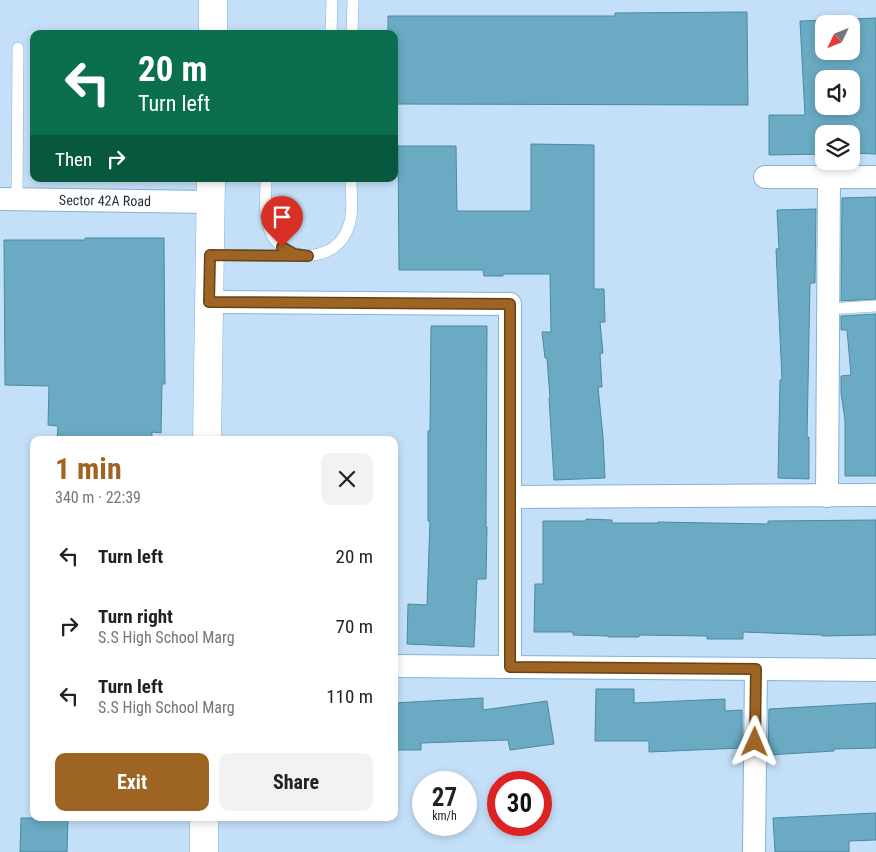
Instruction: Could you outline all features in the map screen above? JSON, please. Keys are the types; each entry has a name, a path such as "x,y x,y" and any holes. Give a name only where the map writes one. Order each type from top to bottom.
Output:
{"street":[{"path":"213,30 214,0"},
{"path":"764,177 876,177"},
{"path":"827,496 829,177"},
{"path":"207,436 211,190"},
{"name":"Sector 42A Road","path":"9,199 211,190"},
{"path":"209,302 510,304 510,667"},
{"path":"510,497 876,496"},
{"path":"398,666 876,670"},
{"path":"754,852 756,669"},
{"path":"204,821 204,852"}],"lane":[{"path":"331,30 332,0"},
{"path":"352,30 353,0"},
{"path":"9,199 18,48"},
{"path":"266,182 267,225 273,237 282,247 294,254 308,256"},
{"path":"210,255 308,256 321,254 332,249 342,240 348,229 351,216 351,182"},
{"path":"828,309 876,306"}],"building":[{"path":"747,12 748,105 398,104 398,30 388,30 388,16 615,16 615,13"},
{"path":"876,18 876,154 860,153 860,125 815,125 815,154 769,155 769,115 805,115 800,21 815,20 815,60 860,60 860,19"},
{"path":"531,144 594,145 594,289 604,289 605,322 600,322 603,353 600,354 602,387 598,387 605,478 554,480 547,358 545,358 542,332 551,332 550,274 484,276 483,270 399,270 398,146 456,146 457,211 531,211"},
{"path":"876,197 876,299 841,301 842,198"},
{"path":"816,209 815,283 810,283 807,437 809,437 809,479 778,478 780,380 782,380 776,249 779,249 777,210"},
{"path":"85,238 164,238 165,384 162,384 161,433 152,432 152,436 57,436 58,426 48,425 49,386 5,385 4,240 85,240"},
{"path":"876,314 876,476 845,476 845,420 841,393 841,376 851,375 847,330 841,330 841,316"},
{"path":"431,326 487,326 486,579 477,579 474,647 407,644 408,604 427,605 430,521 428,521 428,431 430,431"},
{"path":"586,519 612,520 612,523 768,524 768,521 876,520 876,635 822,636 743,632 743,639 707,639 707,636 639,635 639,637 608,637 573,635 573,632 534,632 535,584 543,584 543,521 586,521"},
{"path":"596,689 634,689 634,703 725,699 725,711 742,710 742,748 649,752 649,741 595,741"},
{"path":"483,698 483,710 547,701 554,744 510,750 508,740 421,743 421,750 398,750 398,703"},
{"path":"876,703 876,748 834,749 834,751 768,755 769,709"},
{"path":"876,813 876,840 849,841 849,852 775,852 773,818"},
{"path":"21,818 30,818 30,821 68,821 67,852 20,852"}],"route":[{"path":"282,247 294,254 308,256 210,255 209,302 510,304 510,667 756,669 755,742"}]}
